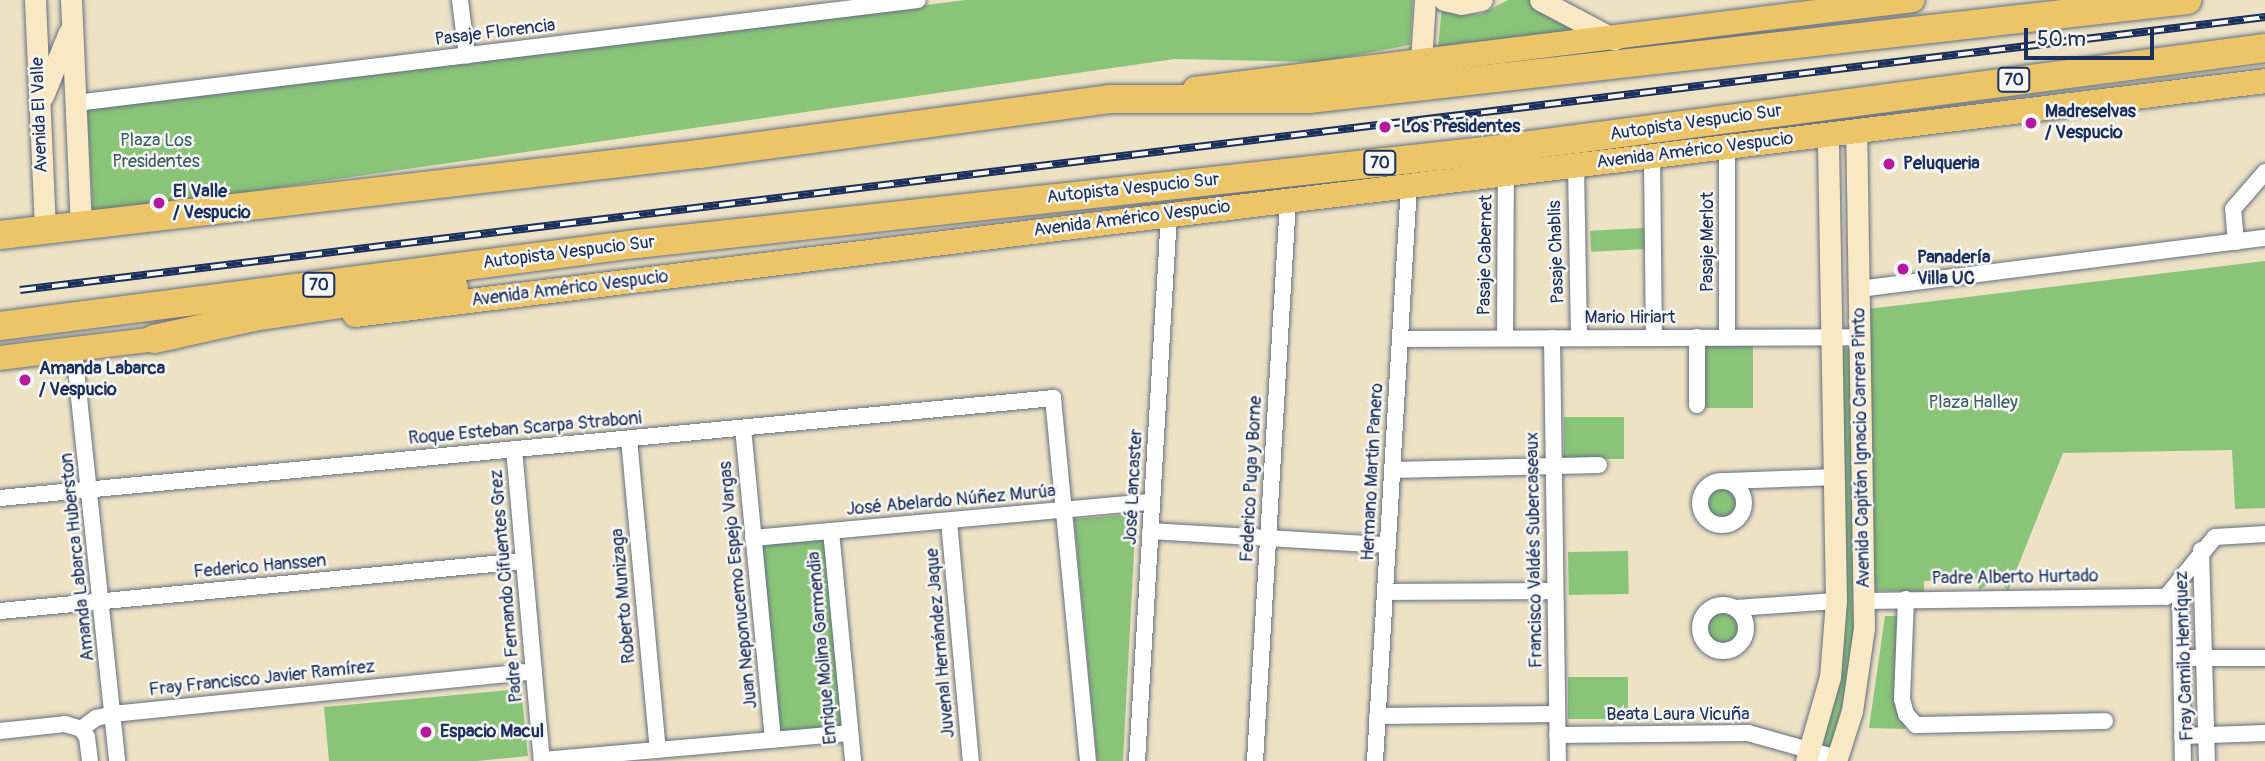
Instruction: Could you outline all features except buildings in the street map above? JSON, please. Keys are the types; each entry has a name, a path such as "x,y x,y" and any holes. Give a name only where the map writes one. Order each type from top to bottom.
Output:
{"highway":[{"path":"0,235 727,150 1109,99 1309,99 2187,0"},
{"name":"Autopista Vespucio Sur","path":"0,326 637,244 1485,151 2265,48"},
{"path":"154,340 271,314 507,278 637,244"}],"main road":[{"path":"1109,99 1614,39 1913,0"},
{"name":"Avenida Américo Vespucio","path":"0,358 2265,81"}],"street":[{"name":"Avenida El Valle","path":"35,0 46,229"},
{"name":"Avenida El Valle","path":"71,0 81,225"},
{"path":"460,0 467,56"},
{"name":"Pasaje Florencia","path":"76,103 467,56 816,6 918,0"},
{"path":"1421,61 1425,0"},
{"path":"1444,0 1461,4 1482,0"},
{"path":"1541,0 1614,39"},
{"path":"40,103 72,24"},
{"name":"Avenida Capitán Ignacio Carrera Pinto","path":"1837,760 1858,681 1865,601 1856,131"},
{"name":"Avenida Capitán Ignacio Carrera Pinto","path":"1809,755 1830,677 1836,601 1834,337 1828,134"},
{"name":"Pasaje Merlot","path":"1727,148 1727,336"},
{"path":"1652,157 1654,337"},
{"name":"Pasaje Chablis","path":"1576,166 1579,337"},
{"path":"2236,242 2233,209 2265,172"},
{"name":"Pasaje Cabernet","path":"1505,338 1506,173"},
{"name":"Hermano Martin Panero","path":"1375,761 1409,185"},
{"name":"Federico Puga y Borne","path":"1255,761 1288,200"},
{"name":"José Lancaster","path":"1137,761 1169,215"},
{"path":"1859,289 2265,238"},
{"path":"1697,337 1697,405"},
{"name":"Mario Hiriart","path":"1400,339 1860,337"},
{"name":"Francisco Valdés Subercaseaux","path":"1552,338 1558,761"},
{"name":"Amanda Labarca Huberston","path":"74,350 91,490 117,761"},
{"name":"Roque Esteban Scarpa Straboni","path":"0,498 1053,398 1065,510"},
{"name":"Juan Neponucemo Espejo Vargas","path":"743,428 773,740"},
{"name":"Roberto Munizaga","path":"629,439 658,750"},
{"name":"Padre Fernando Cifuentes Grez","path":"514,449 542,761"},
{"path":"1392,470 1600,465"},
{"path":"1725,481 1836,477"},
{"name":"José Abelardo Núñez Murúa","path":"753,538 1152,502"},
{"path":"1065,510 1088,761"},
{"name":"Juvenal Hernández Jaque","path":"949,521 971,761"},
{"name":"Enrique Molina Garmendia","path":"831,531 853,761"},
{"path":"1150,531 1388,545"},
{"path":"2173,596 2202,550 2215,537 2265,534"},
{"name":"Fray Camilo Henríquez","path":"2202,550 2207,761"},
{"name":"Federico Hanssen","path":"0,611 524,561"},
{"path":"1385,592 1555,591"},
{"name":"Padre Alberto Hurtado","path":"1865,601 2204,595"},
{"name":"Fray Camilo Henríquez","path":"2173,596 2181,658 2183,761"},
{"path":"1906,599 1902,699 1906,714 1916,725 2105,721"},
{"path":"1736,608 1836,601"},
{"path":"2181,658 2265,658"},
{"name":"Fray Francisco Javier Ramírez","path":"81,729 113,713 534,671"},
{"path":"1377,716 1557,714"},
{"path":"0,731 70,724 81,729 87,737 90,761"},
{"name":"Beata Laura Vicuña","path":"1558,735 1734,732 1809,755 1837,760"},
{"path":"542,761 850,733"},
{"path":"2182,736 2265,733"}],"green space":[{"name":"Plaza Los Presidentes","path":"966,0 1413,0 1410,45 1320,62 1175,59 93,214 87,108"},
{"path":"1508,0 1536,0 1583,30 1438,49 1442,6 1466,15 1481,14"},
{"path":"1644,228 1645,249 1591,252 1590,231"},
{"name":"Plaza Halley","path":"2265,261 2265,508 2235,509 2232,450 2063,453 2008,591 1998,578 1979,590 1978,579 1924,581 1924,592 1873,590 1868,309"},
{"path":"1705,346 1753,346 1753,408 1705,408"},
{"path":"1845,348 1850,349 1856,642 1833,749 1823,746 1844,643 1840,354"},
{"path":"1564,417 1624,417 1624,459 1564,459"},
{"path":"1722,486 1734,491 1739,503 1734,515 1722,520 1710,515 1705,503 1710,491"},
{"path":"1136,514 1123,761 1097,761 1074,519"},
{"path":"826,537 846,728 779,735 759,544"},
{"path":"1628,551 1629,594 1569,595 1568,552"},
{"path":"1723,611 1735,616 1740,628 1735,640 1723,645 1711,640 1706,628 1711,616"},
{"path":"1885,616 1901,616 1905,729 1869,728"},
{"path":"1568,677 1628,677 1628,719 1568,719"},
{"name":"Espacio Macul","path":"521,689 528,756 477,761 329,761 324,707"}],"railway":[{"path":"20,290 2265,17"}],"place":[{"name":"Madreselvas / Vespucio","path":"2031,123"},
{"name":"Los Presidentes","path":"1385,127"},
{"name":"Peluqueria","path":"1889,164"},
{"name":"El Valle / Vespucio","path":"159,203"},
{"name":"Panadería Villa UC","path":"1903,269"},
{"name":"Amanda Labarca / Vespucio","path":"25,380"},
{"name":"Espacio Macul","path":"426,732"}]}
